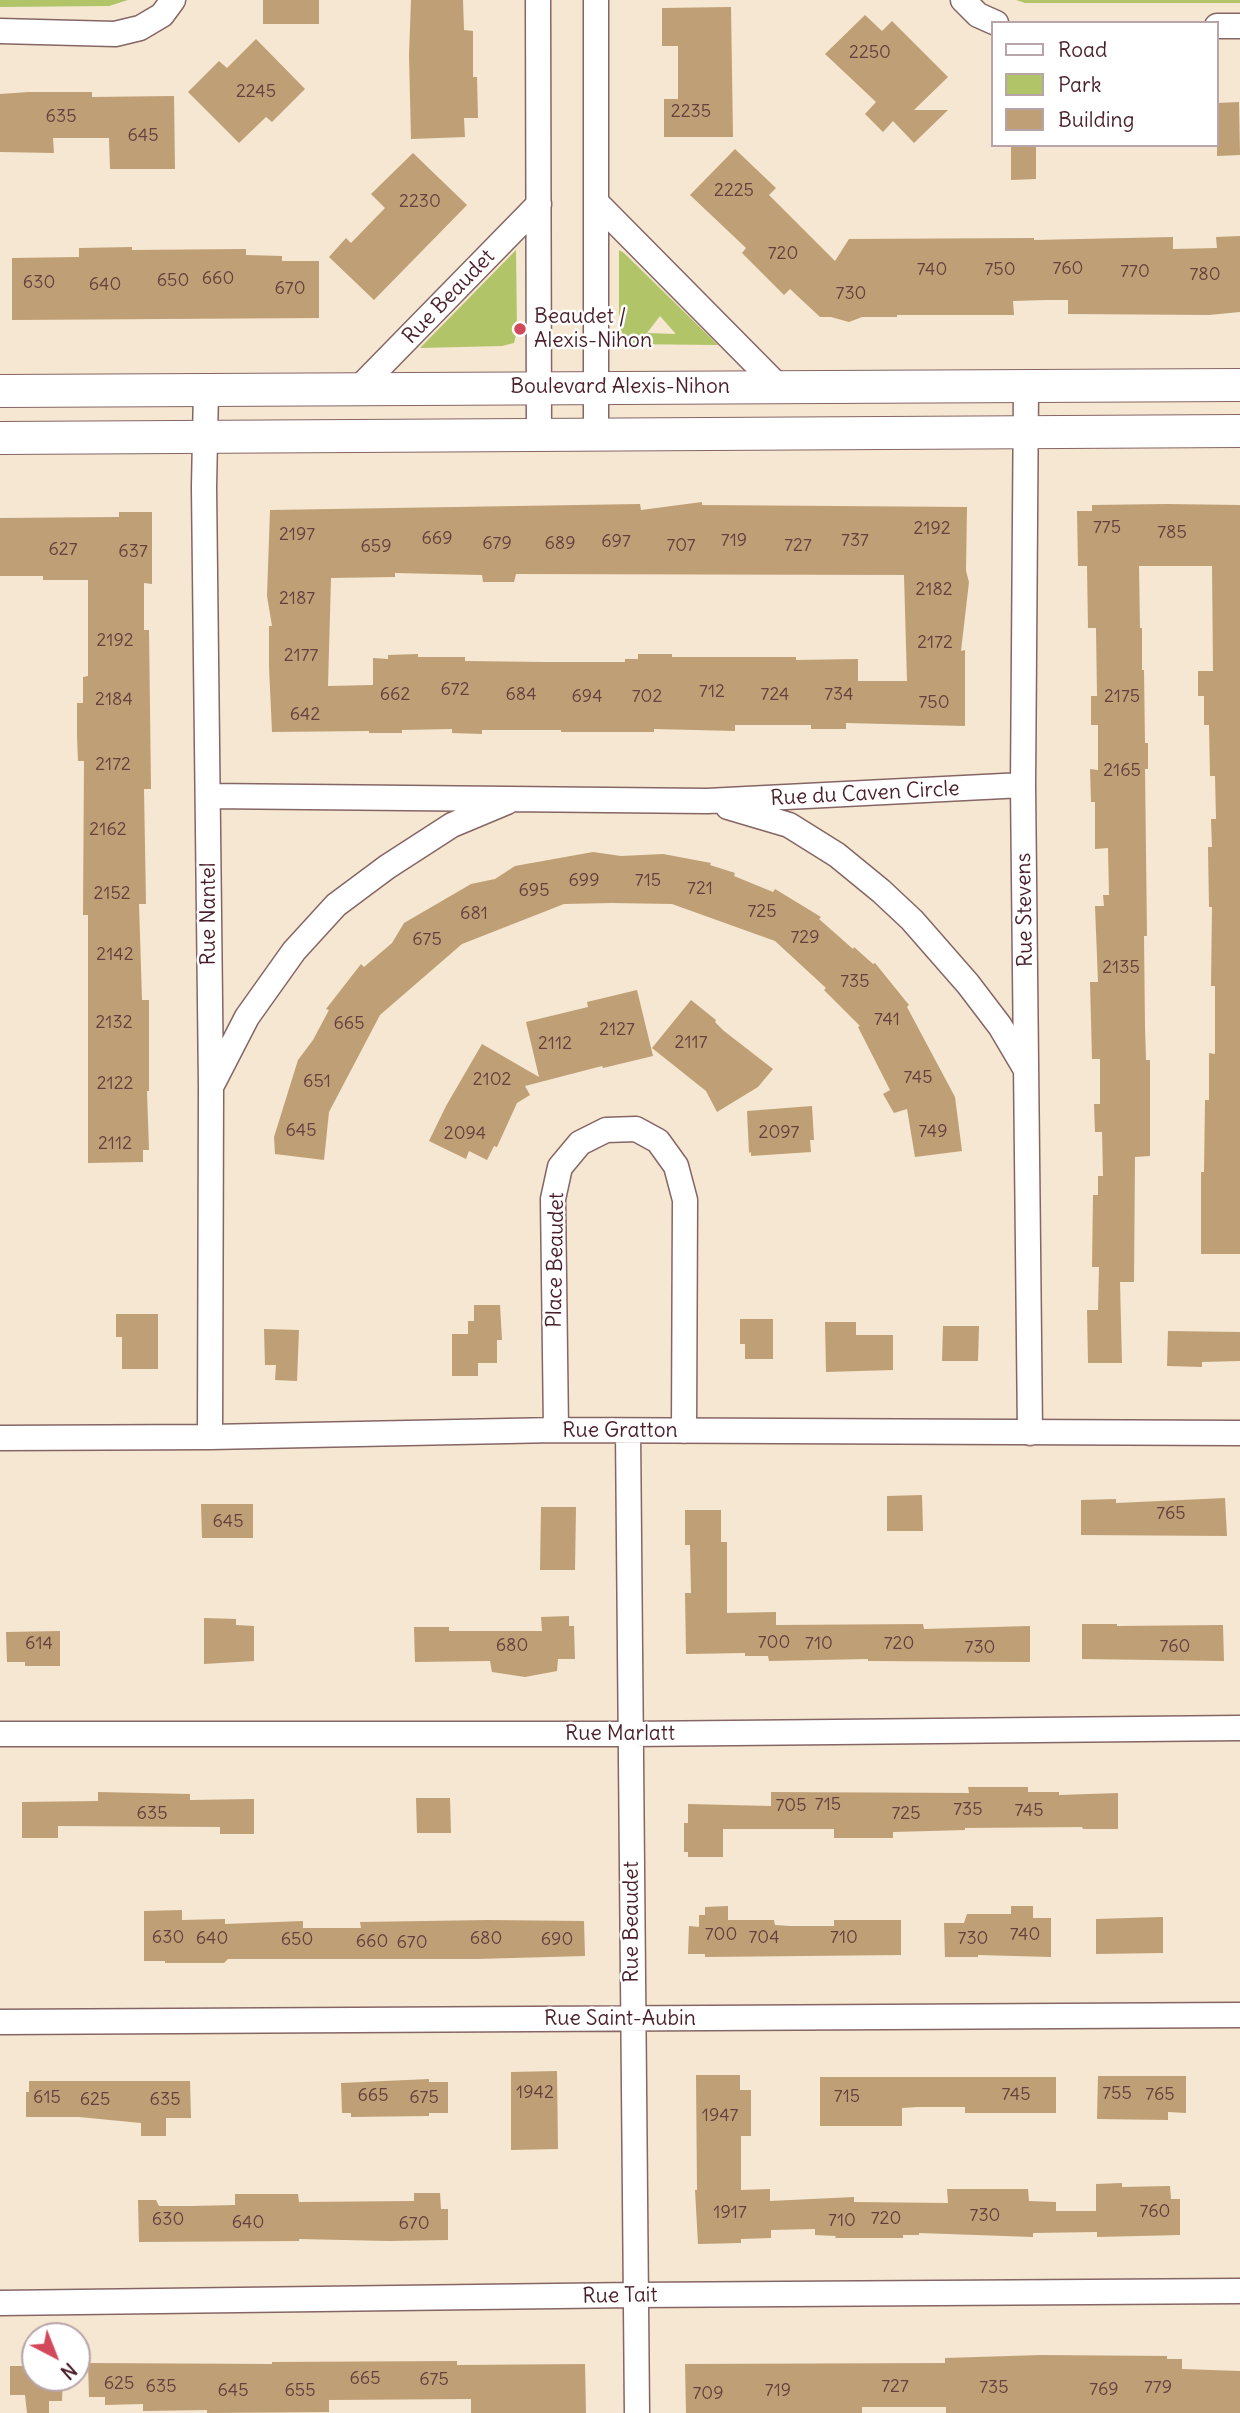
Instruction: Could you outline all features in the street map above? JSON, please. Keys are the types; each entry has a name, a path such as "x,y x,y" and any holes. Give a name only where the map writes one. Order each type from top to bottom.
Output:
{"street":[{"path":"0,31 115,34 140,28 162,15 173,0"},
{"path":"538,0 539,436"},
{"path":"596,0 596,435"},
{"path":"964,2 978,15 992,21"},
{"path":"1219,26 1240,26"},
{"path":"597,203 778,386"},
{"name":"Rue Beaudet","path":"359,389 539,204"},
{"name":"Boulevard Alexis-Nihon","path":"0,391 1240,385"},
{"name":"Rue Stevens","path":"1026,387 1023,785 1030,1433"},
{"name":"Rue Nantel","path":"206,390 211,1087 210,1437"},
{"path":"0,438 1240,431"},
{"name":"Rue du Caven Circle","path":"208,796 707,801 1023,785"},
{"name":"Rue du Caven Circle","path":"211,1087 247,1017 294,951 336,905 387,866 452,825 518,798"},
{"name":"Rue du Caven Circle","path":"707,801 789,825 837,855 881,891 912,920 968,984 1000,1026 1027,1070"},
{"name":"Place Beaudet","path":"556,1430 553,1199 560,1167 580,1143 607,1130 636,1129 658,1141 676,1166 685,1199 684,1432"},
{"name":"Rue Gratton","path":"0,1438 556,1430 1240,1433"},
{"name":"Rue Beaudet","path":"628,1432 637,2413"},
{"name":"Rue Marlatt","path":"0,1734 632,1734 1240,1728"},
{"name":"Rue Saint-Aubin","path":"0,2022 1240,2015"},
{"name":"Rue Tait","path":"0,2303 1240,2291"}],"green space":[{"path":"0,0 128,0 109,6 0,7"},
{"path":"1016,0 1240,0 1240,3 1025,3"},
{"path":"516,250 517,331 514,343 502,346 420,348"},
{"path":"619,250 718,345 623,344 619,331","holes":["660,316 675,334 647,333"]}],"building":[{"path":"263,0 319,0 319,24 263,24"},
{"path":"411,0 463,0 464,30 473,31 473,77 477,77 478,118 464,118 465,137 411,139"},
{"path":"731,7 733,137 664,137 664,99 678,99 678,46 662,46 662,8"},
{"path":"865,15 882,31 892,21 948,77 914,110 948,110 914,143 893,121 883,132 865,114 876,102 825,54"},
{"path":"256,39 305,89 272,122 266,117 239,143 188,92 219,61 227,68"},
{"path":"92,92 92,97 174,96 175,169 110,169 109,138 53,138 54,153 0,152 0,94"},
{"path":"1239,102 1240,155 1217,156 1219,103"},
{"path":"1011,147 1036,147 1036,179 1011,180"},
{"path":"735,149 776,188 769,195 835,261 849,239 1034,240 1173,237 1173,249 1217,248 1216,237 1240,236 1240,312 1209,315 1068,314 1068,300 1045,300 1013,301 1014,315 897,315 862,317 849,322 820,317 790,289 784,295 742,253 746,248 690,195"},
{"path":"413,153 467,205 374,300 329,257 346,238 351,243 385,208 371,194"},
{"path":"132,247 132,250 246,249 246,255 282,256 282,261 319,261 319,318 12,320 12,258 79,257 79,248"},
{"path":"702,502 702,505 967,507 966,571 969,582 961,651 965,650 965,726 846,723 846,729 811,729 811,725 735,725 735,731 482,730 482,734 452,733 452,729 402,730 402,733 272,732 269,626 272,626 267,596 270,510 640,504 641,510","holes":["395,573 482,575 483,582 514,582 516,574 904,575 907,681 858,681 858,659 796,660 796,657 672,657 672,654 638,654 638,659 625,659 625,662 544,662 465,661 465,657 418,657 418,654 388,655 388,659 373,658 373,685 328,686 331,578 395,577"]},
{"path":"1092,505 1240,505 1240,1254 1201,1254 1201,1172 1204,1172 1205,1100 1209,1100 1209,1053 1215,1054 1215,986 1211,986 1212,907 1209,907 1208,847 1212,847 1211,819 1216,819 1215,776 1210,776 1209,725 1204,725 1204,696 1198,696 1198,671 1213,671 1212,566 1139,566 1145,743 1148,743 1148,769 1145,769 1147,936 1144,936 1146,1060 1150,1060 1150,1156 1135,1157 1134,1282 1120,1282 1122,1363 1088,1363 1087,1310 1098,1310 1099,1267 1092,1267 1093,1195 1098,1195 1098,1176 1103,1176 1102,1132 1095,1132 1094,1104 1100,1104 1100,1059 1092,1059 1090,982 1098,982 1095,906 1104,906 1103,895 1109,895 1108,848 1095,849 1095,802 1091,802 1090,769 1098,770 1098,725 1091,725 1091,696 1097,696 1096,628 1088,628 1087,566 1078,566 1077,511 1092,511"},
{"path":"119,512 152,512 152,584 144,583 144,630 149,630 151,789 144,789 146,904 139,904 142,1000 149,1000 149,1150 143,1150 143,1162 88,1163 88,915 83,915 84,761 78,761 77,703 83,703 83,677 88,676 88,580 0,576 0,518 119,517"},
{"path":"593,852 621,856 663,854 711,863 710,865 735,873 734,876 773,892 775,889 821,917 819,919 853,949 854,947 875,963 909,1005 907,1007 955,1097 962,1151 915,1157 907,1109 894,1113 883,1094 890,1090 858,1027 860,1026 824,990 826,988 775,941 672,904 612,903 564,904 462,944 380,1015 329,1112 324,1160 275,1154 274,1137 298,1060 313,1040 329,1010 326,1009 361,964 364,967 392,943 404,923 471,884 495,879 515,866"},
{"path":"637,990 653,1056 525,1086 530,1095 517,1103 497,1147 494,1146 487,1160 469,1151 466,1159 429,1141 482,1044 539,1077 526,1022 588,1007 587,1002"},
{"path":"691,1000 716,1020 724,1031 773,1069 758,1087 717,1112 706,1091 652,1048"},
{"path":"812,1106 814,1140 810,1140 811,1152 751,1156 747,1111"},
{"path":"474,1305 500,1305 502,1340 497,1340 497,1363 478,1363 478,1376 452,1376 452,1334 468,1334 468,1321 474,1321"},
{"path":"116,1314 158,1314 158,1369 122,1369 122,1337 116,1337"},
{"path":"740,1319 773,1319 773,1359 745,1359 745,1344 740,1344"},
{"path":"825,1322 856,1322 856,1335 893,1335 893,1370 826,1372"},
{"path":"943,1326 979,1326 978,1361 942,1361"},
{"path":"264,1329 299,1330 297,1381 275,1380 276,1365 265,1365"},
{"path":"1168,1331 1240,1332 1240,1361 1202,1362 1202,1367 1167,1366"},
{"path":"922,1495 923,1531 887,1531 887,1496"},
{"path":"1225,1498 1227,1536 1081,1535 1081,1500 1116,1499 1116,1503"},
{"path":"201,1504 253,1504 253,1538 202,1538"},
{"path":"541,1507 576,1507 575,1570 540,1570"},
{"path":"685,1510 721,1510 721,1542 727,1542 727,1613 776,1612 776,1625 923,1624 924,1629 1030,1626 1030,1662 868,1659 769,1661 768,1656 745,1656 745,1653 686,1654 685,1593 691,1593 690,1545 685,1545"},
{"path":"569,1616 569,1626 574,1626 575,1659 558,1659 557,1671 525,1677 492,1672 490,1661 415,1662 414,1627 449,1627 449,1631 542,1631 541,1617"},
{"path":"204,1618 236,1619 236,1625 254,1626 254,1661 204,1664"},
{"path":"1082,1624 1223,1625 1224,1661 1082,1659"},
{"path":"60,1631 60,1666 25,1666 25,1662 7,1662 6,1632"},
{"path":"968,1787 1028,1787 1028,1792 1059,1792 1059,1795 1118,1793 1118,1829 965,1828 893,1832 893,1838 834,1838 834,1829 723,1829 723,1857 688,1857 688,1852 684,1852 684,1823 688,1823 688,1804 771,1806 771,1792 969,1793"},
{"path":"98,1792 190,1794 190,1800 254,1799 254,1834 220,1834 220,1827 58,1826 58,1838 22,1838 22,1802 98,1801"},
{"path":"416,1798 450,1798 451,1833 417,1833"},
{"path":"728,1906 728,1920 774,1920 775,1925 834,1926 834,1920 901,1920 901,1955 705,1957 705,1954 688,1954 689,1926 699,1927 699,1915 705,1915 705,1907"},
{"path":"1011,1906 1033,1906 1033,1918 1051,1918 1051,1957 945,1957 944,1923 964,1923 967,1914 1011,1914"},
{"path":"182,1910 182,1920 225,1919 225,1924 303,1921 303,1928 361,1928 360,1922 584,1921 585,1956 228,1959 224,1963 144,1961 144,1911"},
{"path":"1163,1917 1163,1953 1096,1954 1096,1919"},
{"path":"557,2071 558,2149 511,2150 511,2072"},
{"path":"696,2075 740,2075 740,2090 751,2090 751,2136 741,2136 741,2190 770,2189 770,2201 854,2197 854,2202 948,2203 947,2189 1028,2189 1029,2201 1056,2202 1056,2211 1096,2211 1096,2184 1122,2183 1122,2187 1170,2186 1171,2199 1180,2199 1180,2235 1097,2237 1097,2232 1033,2233 1033,2237 919,2233 903,2235 903,2238 835,2238 836,2236 815,2235 815,2229 771,2230 771,2238 741,2239 741,2243 698,2244 695,2190"},
{"path":"1098,2076 1186,2076 1186,2113 1168,2112 1168,2120 1097,2119"},
{"path":"820,2077 1056,2077 1056,2113 965,2113 965,2107 917,2107 902,2108 902,2126 820,2126"},
{"path":"429,2079 429,2082 448,2082 448,2113 429,2113 429,2116 351,2117 351,2113 342,2113 341,2083"},
{"path":"29,2081 190,2081 191,2118 166,2118 166,2136 141,2136 141,2123 79,2117 26,2117"},
{"path":"414,2193 440,2193 441,2209 448,2209 448,2240 139,2242 138,2200 156,2200 159,2206 235,2205 235,2194 298,2194 299,2202 414,2201"},
{"path":"1041,2355 1167,2356 1167,2359 1182,2359 1182,2369 1240,2371 1240,2413 946,2413 946,2407 862,2407 862,2413 686,2413 685,2364 945,2363 945,2358"},
{"path":"457,2361 457,2365 585,2364 586,2413 471,2413 471,2399 329,2400 329,2412 143,2411 143,2404 105,2405 105,2397 89,2397 91,2363"},
{"path":"10,2366 21,2366 21,2392 62,2392 62,2401 49,2401 49,2413 27,2413 25,2395 10,2395"}],"place":[{"name":"Beaudet / Alexis-Nihon","path":"520,329"}]}
